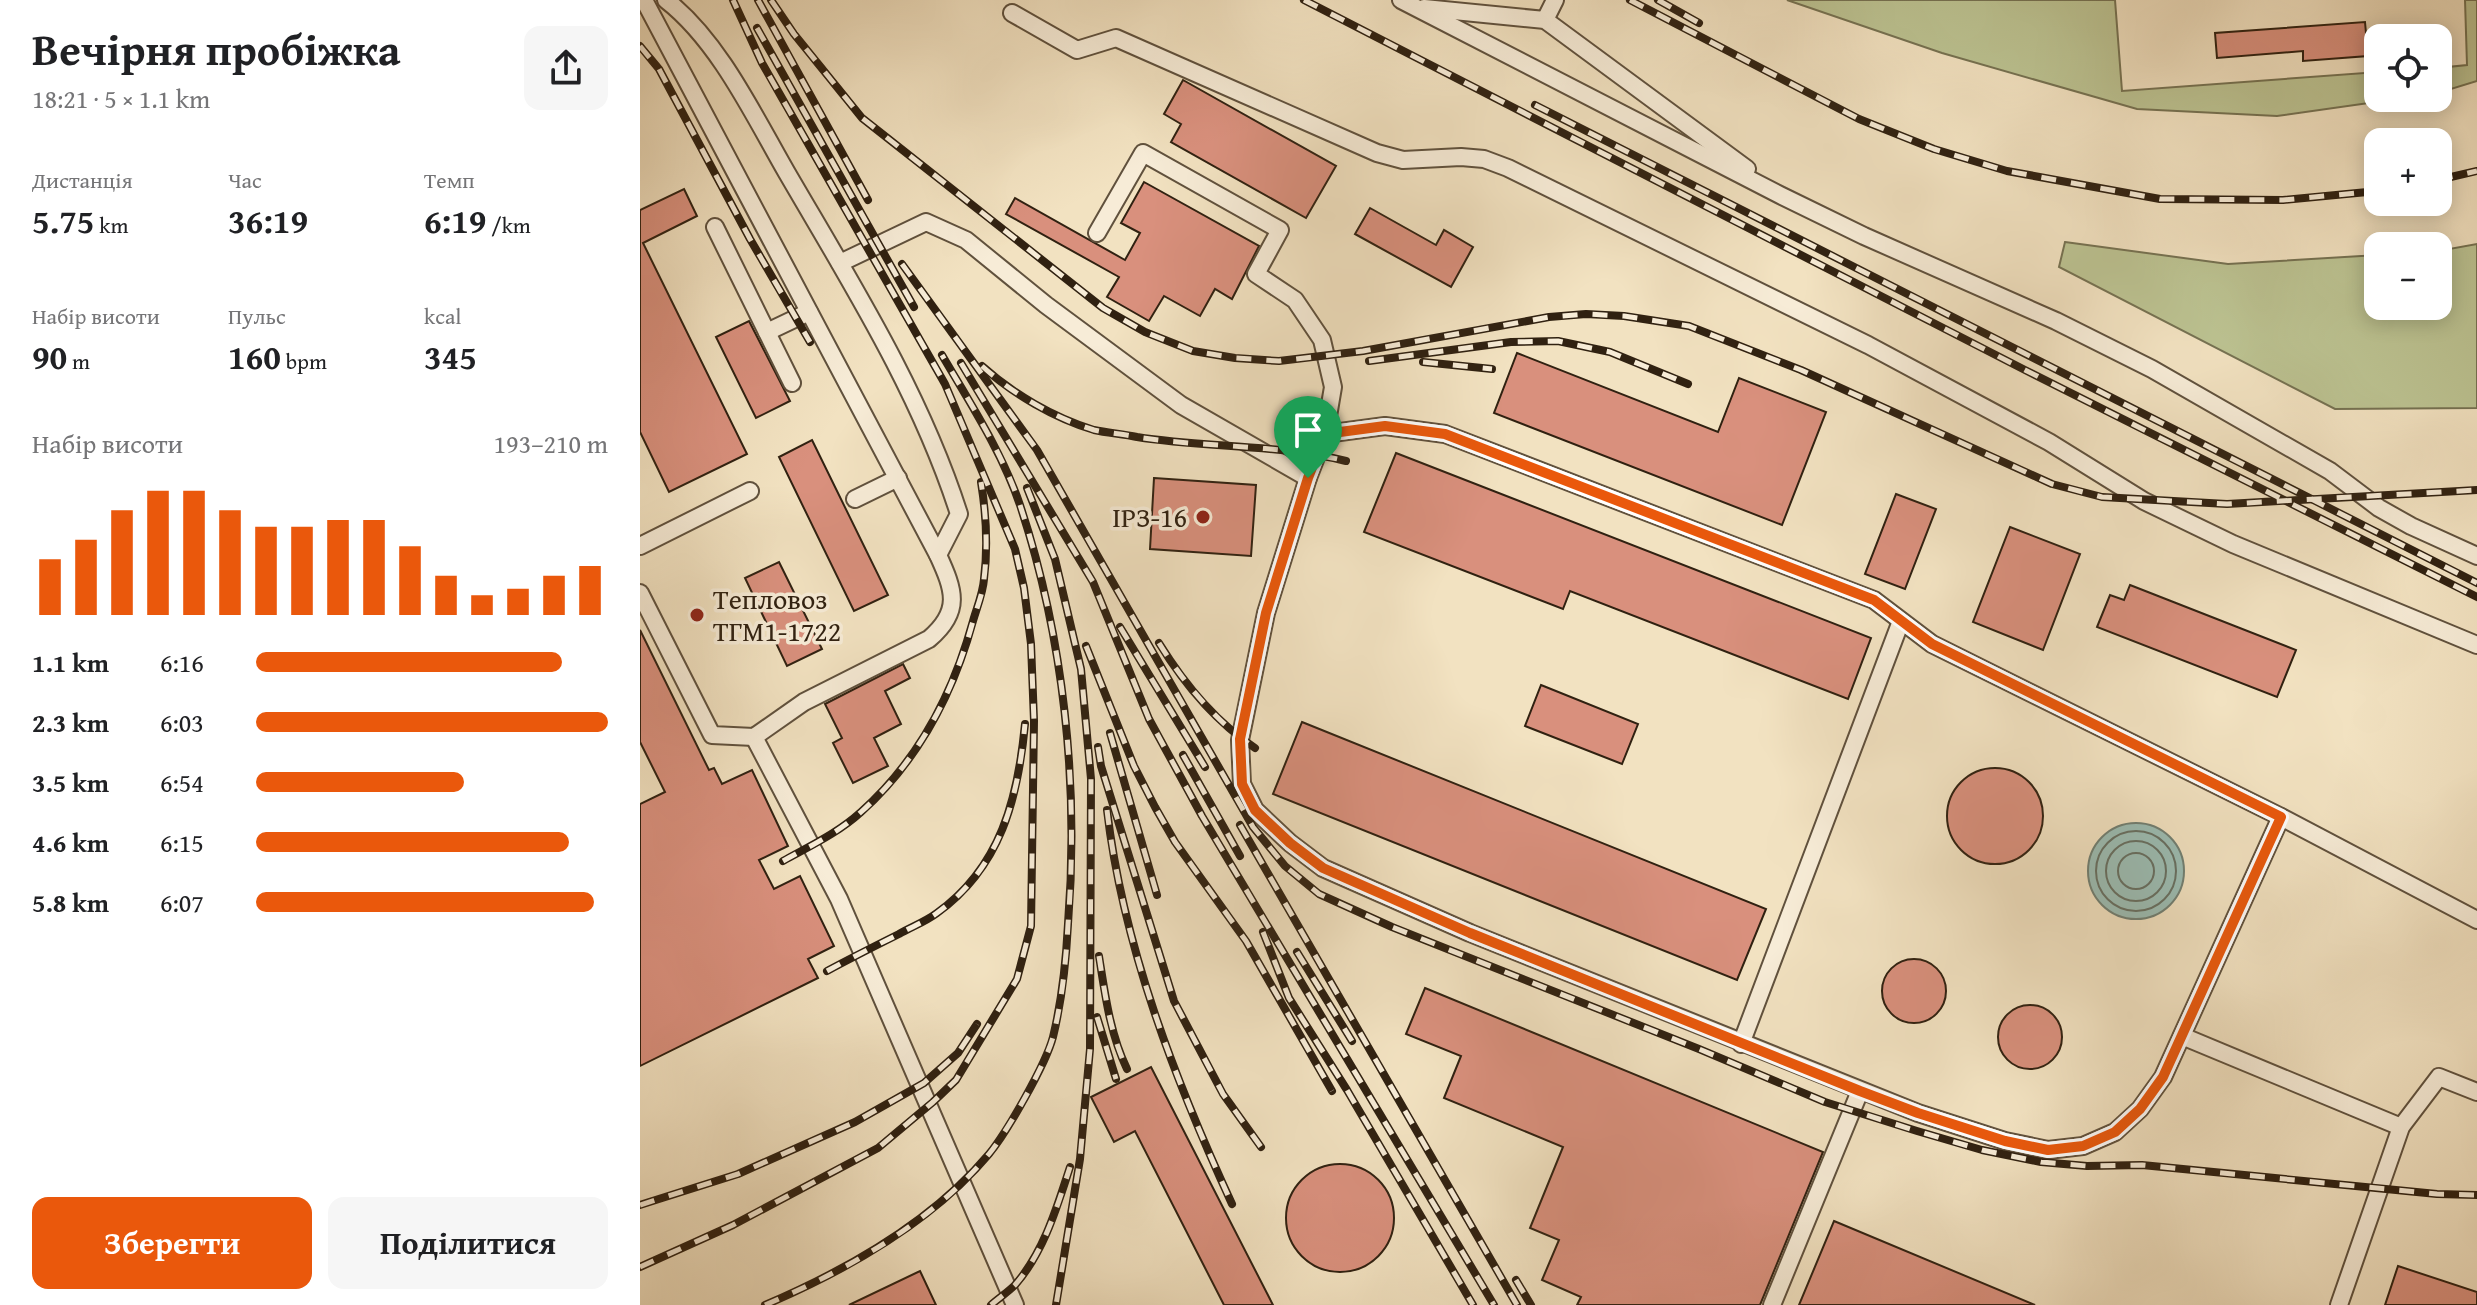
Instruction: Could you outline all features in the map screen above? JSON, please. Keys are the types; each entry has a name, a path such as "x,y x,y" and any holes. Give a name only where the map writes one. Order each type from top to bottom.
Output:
{"street":[{"path":"640,593 712,735 754,737 804,702 929,639 942,628 950,613 953,597 950,580 938,555 644,0"},
{"path":"666,0 710,45 840,263 907,384 943,464 959,514 938,555"},
{"path":"1545,20 1555,0"},
{"path":"1408,4 1545,20 1780,195"},
{"path":"1408,4 1780,195 1864,236 2056,321 2152,369 2330,471 2379,508 2477,556"},
{"path":"1012,13 1077,50 1116,38 1377,153 1403,160 1484,159 1508,168 1868,345 2049,442 2144,501 2233,544 2477,645"},
{"path":"1097,233 1143,153 1280,230 1256,274 1295,300 1322,340 1333,387 1325,434 1266,613 1240,739 1242,784 1255,810 1323,868 1470,933 1860,1091 2005,1141 2048,1150 2083,1146 2115,1132 2140,1109 2163,1077 2281,817"},
{"path":"840,263 926,222 966,240 1181,405 1308,478"},
{"path":"715,227 792,383"},
{"path":"767,332 809,312"},
{"path":"1325,434 1385,426 1445,434 1874,600 1932,644 2281,817 2477,920"},
{"path":"855,499 898,478"},
{"path":"640,546 750,491"},
{"path":"1741,1044 1901,621"},
{"path":"754,737 839,899 1015,1305"},
{"path":"2182,1036 2401,1127"},
{"path":"2339,1305 2401,1127 2439,1077 2477,1092"},
{"path":"1772,1305 1860,1091"}],"green space":[{"path":"1787,0 2115,0 2122,91 2364,73 2364,104 2277,116 2137,109 1942,53"},
{"path":"2465,0 2477,0 2477,81 2452,89 2452,67 2467,65"},
{"path":"2065,242 2228,264 2364,256 2364,320 2452,320 2452,248 2477,244 2477,408 2335,409 2059,267"}],"water":[{"path":"2136,823 2154,827 2170,837 2180,853 2184,871 2180,889 2170,905 2154,915 2136,919 2118,915 2102,905 2092,889 2088,871 2092,853 2102,837 2118,827"}],"building":[{"path":"2365,22 2364,56 2303,61 2303,51 2217,58 2215,33"},
{"path":"1183,80 1336,166 1306,218 1171,142 1181,124 1164,114"},
{"path":"1144,182 1259,246 1232,299 1215,289 1200,316 1164,296 1149,321 1107,297 1119,277 1006,214 1015,198 1125,260 1140,233 1121,223"},
{"path":"684,189 697,216 643,243 747,454 669,492 640,432 640,210"},
{"path":"1370,208 1436,245 1444,230 1473,247 1451,287 1355,234"},
{"path":"749,321 790,401 756,418 716,337"},
{"path":"1517,353 1718,432 1739,378 1826,412 1782,525 1494,413"},
{"path":"812,440 888,595 854,611 779,457"},
{"path":"1396,453 1871,638 1848,699 1570,591 1563,609 1364,532"},
{"name":"ІРЗ-16","path":"1154,478 1256,485 1251,556 1150,549"},
{"path":"1896,494 1936,509 1905,589 1865,574"},
{"path":"2010,527 2080,554 2043,650 1973,622"},
{"path":"779,562 822,649 787,666 745,578"},
{"path":"2130,585 2296,650 2277,697 2097,627 2110,595 2124,600"},
{"path":"640,630 709,770 714,768 722,784 752,770 788,846 759,860 774,889 800,876 834,946 808,959 818,978 640,1066 640,804 665,792 640,742"},
{"path":"903,664 910,678 885,691 901,724 874,738 888,766 853,783 833,743 842,738 825,704"},
{"path":"1541,685 1638,724 1622,764 1525,726"},
{"path":"1302,722 1766,909 1737,980 1273,794"},
{"path":"1995,768 2013,772 2029,782 2039,798 2043,816 2039,834 2029,850 2013,860 1995,864 1977,860 1961,850 1951,834 1947,816 1951,798 1961,782 1977,772"},
{"path":"1914,959 1926,961 1937,968 1944,979 1944,1003 1937,1014 1926,1021 1914,1023 1902,1021 1891,1014 1884,1003 1882,991 1884,979 1891,968 1902,961"},
{"path":"1425,988 1823,1152 1760,1305 1577,1305 1581,1297 1542,1280 1559,1240 1530,1228 1563,1147 1444,1098 1461,1056 1406,1034"},
{"path":"2030,1005 2053,1014 2062,1037 2053,1060 2030,1069 2007,1060 1998,1037 2007,1014"},
{"path":"1151,1067 1273,1305 1224,1305 1135,1131 1114,1142 1091,1097"},
{"path":"1340,1164 1361,1168 1378,1180 1390,1197 1394,1218 1390,1239 1378,1256 1361,1268 1340,1272 1319,1268 1302,1256 1290,1239 1286,1218 1290,1197 1302,1180 1319,1168"},
{"path":"1834,1221 2035,1305 1799,1305"},
{"path":"2398,1266 2477,1292 2477,1305 2385,1305"},
{"path":"920,1271 936,1305 849,1305"}],"railway":[{"path":"640,1267 733,1225 878,1148 933,1102 956,1080 1017,979 1031,926 1034,721 1031,644 1015,549 945,384 762,63 733,0"},
{"path":"758,0 868,200"},
{"path":"771,0 794,34 862,118 1103,308 1145,332 1193,351 1279,361 1363,351 1549,317 1586,314 1624,316 1689,326 1801,370 2052,484 2102,497 2227,504 2477,490"},
{"path":"1304,0 2025,370 2477,597"},
{"path":"1630,0 1859,119 1934,149 2007,171 2160,199 2283,200 2364,192"},
{"path":"1658,0 1699,23"},
{"path":"757,28 914,307"},
{"path":"640,46 659,69 750,239 810,342"},
{"path":"1535,105 2477,583"},
{"path":"2452,177 2477,171"},
{"path":"902,264 1037,450 1253,827 1285,866 1319,894 1392,927 1825,1102 1982,1150 2041,1162 2087,1166 2142,1165 2437,1194 2477,1195"},
{"path":"1369,361 1511,342 1558,341 1610,352 1688,384"},
{"path":"765,1305 857,1260 886,1242 941,1202 966,1179 997,1144 1025,1097 1049,1049 1059,1009 1067,938 1071,819 1065,712 1048,607 1013,485 985,428 942,355"},
{"path":"1423,362 1492,369"},
{"path":"961,363 1093,582 1149,719 1202,816 1494,1305"},
{"path":"982,366 1035,404 1094,430 1294,452 1346,461"},
{"path":"783,861 824,839 861,812 900,771 931,725 955,674 980,600 986,555 981,482"},
{"path":"1027,488 1055,559 1081,669 1091,779 1090,1049 1080,1159 1056,1305"},
{"path":"1120,627 1205,767"},
{"path":"1159,643 1201,700 1255,748"},
{"path":"1086,646 1134,766 1155,807 1175,842 1246,941 1332,1091"},
{"path":"827,971 932,916 959,895 977,874 991,852 1011,804 1025,724"},
{"path":"1110,733 1157,895"},
{"path":"1098,747 1101,766 1174,1001 1223,1094 1261,1147"},
{"path":"1183,755 1240,856"},
{"path":"1107,810 1125,912 1154,1012 1232,1204"},
{"path":"1240,825 1517,1305"},
{"path":"1263,932 1289,998 1347,1090 1473,1305"},
{"path":"1297,952 1352,1041"},
{"path":"1099,956 1112,1028 1127,1069"},
{"path":"1097,1017 1116,1079"},
{"path":"640,1205 738,1174 855,1122 924,1083 958,1053 977,1024"},
{"path":"991,1305 1015,1285 1034,1258 1070,1167"},
{"path":"1516,1280 1531,1305"}],"place":[{"name":"ІРЗ-16","path":"1203,517"},
{"name":"Тепловоз ТГМ1-1722","path":"697,615"}],"route":[{"path":"1385,426 1445,434 1874,600 1932,644 2281,817 2163,1077 2140,1109 2115,1132 2083,1146 2048,1150 2005,1141 1860,1091 1470,933 1323,868 1290,843 1255,810 1242,784 1240,740 1266,613 1308,478 1325,434 1385,426"}]}
